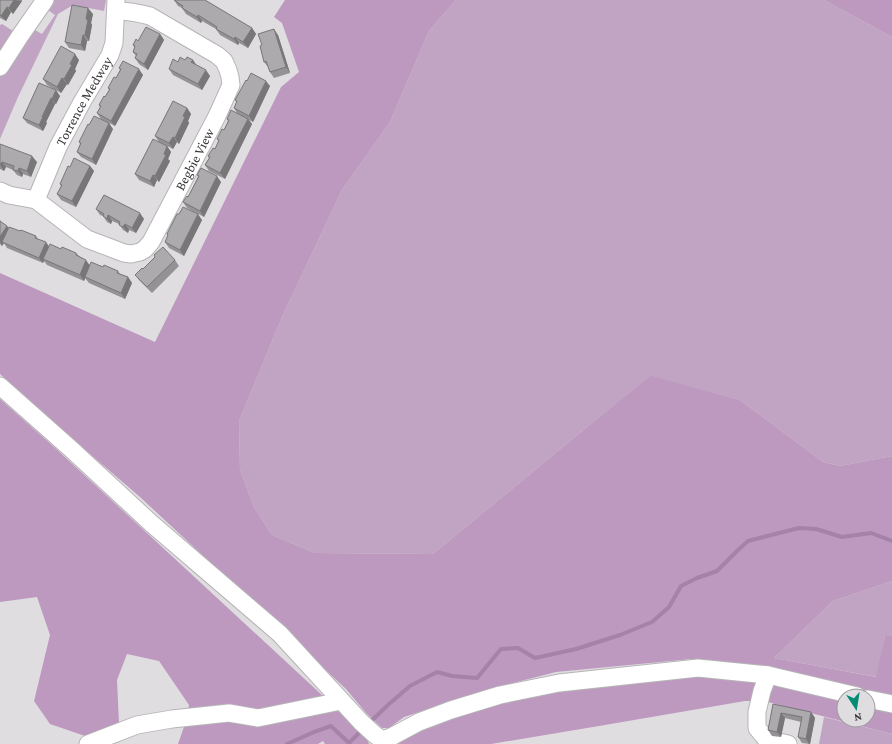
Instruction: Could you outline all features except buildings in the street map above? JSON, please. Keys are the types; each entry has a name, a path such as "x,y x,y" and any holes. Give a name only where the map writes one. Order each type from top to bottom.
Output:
{"street":[{"path":"0,67 45,0"},
{"name":"Torrence Medway","path":"36,200 58,147 82,102 110,56 114,43 116,5"},
{"name":"Begbie View","path":"36,200 88,239 124,253 131,254 140,252 151,242 217,116 231,85 228,70 224,61 217,55 150,16 116,5"},
{"path":"0,191 9,195 36,200"},
{"path":"0,386 152,524 280,634 341,701 382,740 391,737 419,722 451,710 500,695 559,683 698,668 768,675 836,691"},
{"path":"768,675 757,712 757,728 766,739 788,744"},
{"path":"88,744 137,725 165,720 230,714 258,718 341,701"},
{"path":"876,701 892,704"}],"shaded area":[{"path":"53,0 106,0 104,11 73,5 58,14 18,97 0,139 0,73 31,31 35,30 42,34 55,15 47,8"},
{"path":"285,0 456,0 429,31 390,122 342,190 282,317 239,421 240,470 254,507 272,535 315,553 433,554 651,376 740,400 823,462 840,466 892,456 892,581 833,601 774,658 876,677 885,636 892,636 892,697 876,693 876,688 854,688 771,668 692,659 556,672 486,690 404,717 389,728 382,728 367,714 346,689 140,497 0,374 0,273 155,342 281,87 299,72 282,23 274,17"},
{"path":"456,0 824,0 892,37 892,456 840,466 823,462 740,400 651,377 604,413 433,554 315,553 272,535 254,507 240,470 239,421 282,317 342,190 390,122 429,31"},
{"path":"824,0 892,0 892,37"},
{"path":"2,24 13,31 0,58 0,25"},
{"path":"0,399 53,446 323,696 367,739 369,744 325,744 323,741 318,744 178,744 185,724 189,705 159,661 127,654 117,680 119,723 85,736 50,724 34,701 50,635 37,597 0,602"},
{"path":"892,581 892,636 885,636 877,677 774,658 833,601"},
{"path":"695,674 757,680 752,701 491,744 399,744 400,741 439,718 560,687"},
{"path":"773,683 836,699 836,720 768,702"},
{"path":"876,708 892,712 892,734 869,728 876,728"},
{"path":"824,717 836,720 836,728 868,728 892,734 892,744 819,744"}],"waterway":[{"path":"368,724 410,686 437,672 452,676 477,678 501,649 518,648 535,658 576,649 620,635 652,622 669,607 681,586 697,578 717,571 748,541 799,528 816,529 842,537 871,533 892,541"},
{"path":"287,744 331,726 349,743 363,729"}]}
